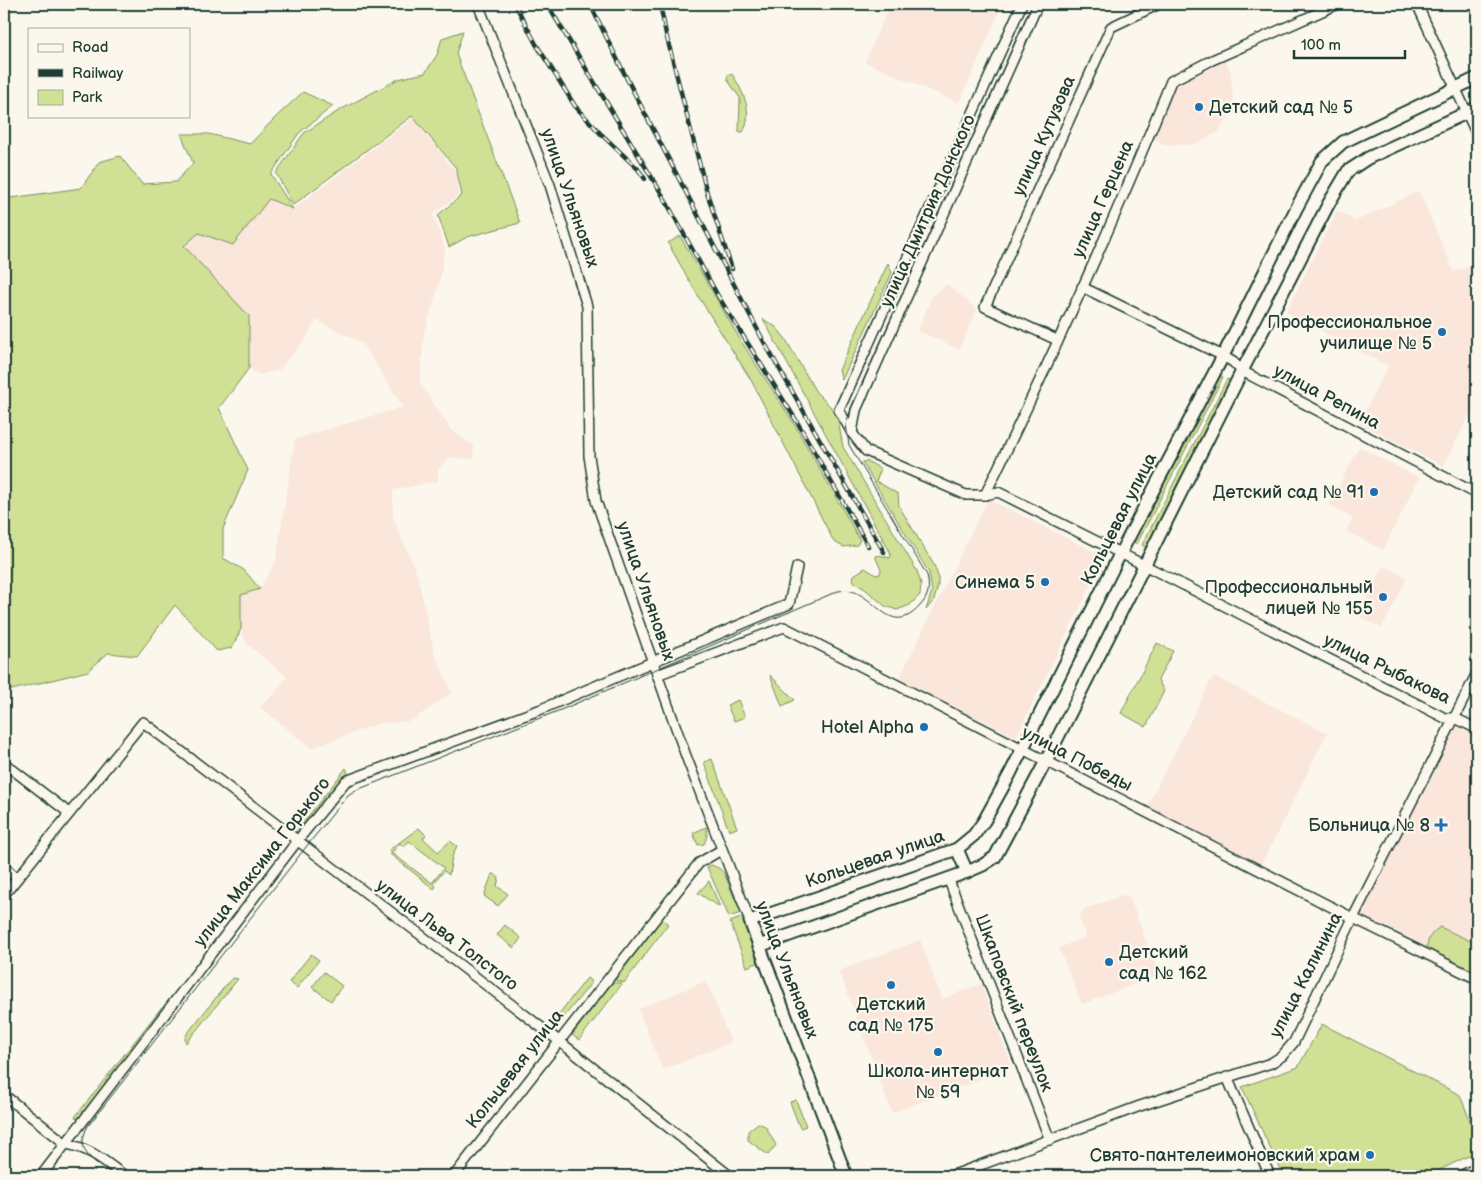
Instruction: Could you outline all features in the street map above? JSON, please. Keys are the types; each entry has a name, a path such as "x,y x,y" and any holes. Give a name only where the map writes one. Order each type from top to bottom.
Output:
{"main road":[{"name":"Кольцевая улица","path":"750,921 957,849 974,836 984,822 1022,749 1297,207 1322,162 1343,142 1477,78"},
{"path":"759,946 967,872 995,857 1046,761 1242,371 1329,203 1348,171 1368,158 1472,110"},
{"path":"957,849 967,872"},
{"name":"улица Ульяновых","path":"750,921 846,1176"}],"street":[{"name":"улица Ульяновых","path":"478,4 550,185 587,306 589,456 596,501 721,850 750,921"},
{"name":"улица Дмитрия Донского","path":"839,410 1022,4"},
{"name":"улица Дмитрия Донского","path":"852,433 856,410 1038,4"},
{"name":"улица Кутузова","path":"1057,340 985,307 1111,26 1159,4"},
{"name":"улица Герцена","path":"985,495 1082,287 1171,81 1210,61 1338,4"},
{"path":"1417,4 1455,88 1472,110 1477,135"},
{"name":"улица Репина","path":"1082,287 1223,356 1242,371 1477,494"},
{"name":"улица Рыбакова","path":"839,410 852,433 866,451 966,495 985,495 998,492 1120,554 1144,564 1445,718 1455,718 1477,729"},
{"name":"улица Максима Горького","path":"41,1176 298,840 346,781 538,710 789,604 797,567"},
{"name":"улица Победы","path":"657,675 784,627 1353,918 1477,979"},
{"name":"улица Калинина","path":"951,1176 1140,1106 1271,1063 1282,1056 1294,1042 1353,918 1477,673"},
{"name":"улица Льва Толстого","path":"69,813 143,722 559,1041 730,1176"},
{"path":"4,763 69,813 4,895"},
{"name":"Кольцевая улица","path":"454,1176 699,863 721,850"},
{"path":"4,867 17,878"},
{"name":"Шкаповский переулок","path":"948,878 1050,1140"},
{"path":"1227,1077 1270,1176"},
{"path":"4,1095 66,1144 91,1151 124,1176"},
{"path":"1460,1176 1477,1168"}],"shaded area":[{"path":"890,4 1003,4 959,103 865,62"},
{"name":"Детский сад № 5","path":"1225,61 1231,73 1233,100 1230,114 1219,131 1201,142 1189,145 1167,145 1152,138 1175,86"},
{"path":"413,118 455,171 459,195 433,214 445,248 439,284 424,334 420,383 451,430 474,446 473,459 449,457 438,469 438,481 393,490 393,518 417,574 434,652 452,693 411,721 377,724 311,748 260,707 275,693 287,677 247,644 241,629 241,595 260,589 276,561 295,439 403,407 362,343 316,320 305,340 279,370 259,375 249,368 249,316 184,246 199,233 233,245 269,199 293,209"},
{"path":"1419,191 1454,272 1475,264 1477,268 1477,400 1443,466 1359,423 1388,366 1286,312 1337,211 1356,221"},
{"path":"947,284 977,309 959,349 918,331 932,296"},
{"name":"Детский сад № 91","path":"1359,447 1419,478 1383,550 1346,531 1353,518 1329,505"},
{"path":"988,499 1105,557 1016,737 899,679"},
{"name":"Профессиональный лицей № 155","path":"1384,566 1407,578 1382,628 1358,616"},
{"path":"1213,676 1327,733 1261,865 1147,807"},
{"name":"Больница № 8","path":"1458,724 1477,734 1477,973 1359,916"},
{"name":"Детский сад № 162","path":"1124,895 1129,896 1159,975 1082,1004 1059,948 1086,937 1079,917 1084,909"},
{"name":"Школа-интернат № 59","path":"920,940 942,999 981,984 1012,1067 892,1113 839,971"},
{"path":"706,981 731,1042 663,1070 638,1009"}],"green space":[{"path":"463,31 456,54 520,223 467,237 449,247 438,215 462,195 456,168 412,116 293,205 276,173 304,133 340,110 398,79 425,73 437,55 442,38"},
{"path":"732,74 746,102 747,117 743,132 739,132 740,98 727,79 728,75"},
{"path":"303,92 333,106 299,133 271,174 293,209 269,199 233,245 199,233 184,246 249,316 249,368 219,408 248,470 223,529 223,558 244,570 260,589 241,595 241,629 232,648 217,651 175,605 137,656 108,653 88,671 4,692 4,199 81,188 99,162 120,156 142,184 176,182 193,163 181,134 209,134 250,144"},
{"path":"680,236 741,341 793,422 860,540 857,545 844,547 834,542 751,380 698,296 668,243"},
{"path":"888,263 892,273 842,380 839,370"},
{"path":"763,319 776,327 785,338 816,392 831,407 838,420 843,447 917,571 921,584 920,595 910,605 897,610 885,606 855,583 854,575 865,568 876,575 880,574 881,570 875,556 879,555 890,558 890,552"},
{"path":"1218,375 1223,377 1137,544 1133,541"},
{"path":"1227,379 1232,381 1146,548 1142,545"},
{"path":"867,461 881,469 876,481 898,494 899,506 934,565 938,576 938,586 934,600 926,610 932,591 929,573 862,462"},
{"path":"1157,643 1173,651 1158,680 1164,691 1146,727 1121,713"},
{"path":"770,675 795,700 782,706"},
{"path":"738,700 745,717 734,721 727,705"},
{"path":"712,759 737,828 729,831 704,762"},
{"path":"346,768 348,773 298,835 295,833"},
{"path":"706,827 705,842 698,845 693,833"},
{"path":"419,828 426,835 423,838 438,852 450,841 457,846 452,857 449,875 444,871 433,884 436,886 434,889 390,854 393,854 432,883 444,868 409,841 404,847 400,843 393,851 389,852 389,850"},
{"path":"712,865 724,873 741,913 729,917 707,867"},
{"path":"492,874 499,878 497,886 508,894 498,906 484,896"},
{"path":"709,881 720,907 698,893"},
{"path":"743,917 760,962 747,967 730,922"},
{"path":"662,919 668,924 624,983 615,980"},
{"path":"505,925 521,938 514,948 497,935"},
{"path":"1440,927 1477,944 1477,977 1427,951 1427,943 1430,937"},
{"path":"311,954 319,960 297,988 289,982"},
{"path":"324,972 342,986 331,1001 312,987"},
{"path":"587,978 592,982 556,1027 551,1024"},
{"path":"238,979 186,1043 186,1035 230,980"},
{"path":"613,982 622,984 579,1040 572,1035"},
{"path":"161,1008 163,1012 78,1119 75,1117"},
{"path":"1322,1024 1460,1095 1477,1138 1477,1152 1427,1176 1283,1176 1242,1087 1298,1067"},
{"path":"796,1100 806,1126 800,1128 790,1102"},
{"path":"758,1123 765,1126 776,1145 768,1155 748,1140 748,1131"}],"tram line":[{"path":"114,1176 88,1156 83,1143 88,1126 348,795 563,709 838,591 848,590 857,593 894,618 910,615 925,600 928,592 927,575 849,445 846,424 851,409 1032,4"}],"railway":[{"path":"515,4 536,44 575,106 638,169 645,179"},
{"path":"547,4 663,196 718,296 796,420 868,546"},
{"path":"590,4 764,342 884,552"},
{"path":"660,4 707,193 732,269"}],"place":[{"name":"Детский сад № 5","path":"1199,107"},
{"name":"Профессиональное училище № 5","path":"1442,332"},
{"name":"Детский сад № 91","path":"1374,492"},
{"name":"Синема 5","path":"1045,582"},
{"name":"Профессиональный лицей № 155","path":"1383,597"},
{"name":"Hotel Alpha","path":"924,727"},
{"name":"Больница № 8","path":"1441,825"},
{"name":"Детский сад № 162","path":"1109,962"},
{"name":"Детский сад № 175","path":"891,985"},
{"name":"Школа-интернат № 59","path":"938,1052"},
{"name":"Свято-пантелеимоновский храм","path":"1370,1155"}]}
